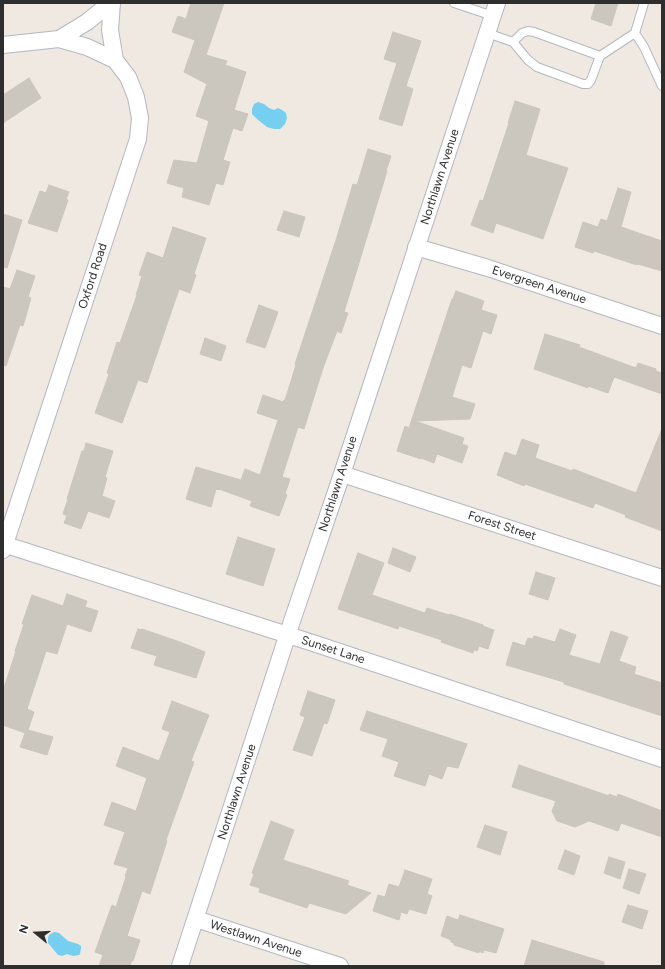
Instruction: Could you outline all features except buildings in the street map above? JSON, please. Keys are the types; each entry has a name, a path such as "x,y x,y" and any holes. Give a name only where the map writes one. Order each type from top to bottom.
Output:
{"street":[{"path":"59,39 87,22 111,3"},
{"name":"Oxford Road","path":"4,546 138,139 140,118 136,97 128,77 115,60 110,30 111,3"},
{"name":"Northlawn Avenue","path":"180,966 495,10"},
{"path":"3,45 59,39 87,47 115,60"},
{"name":"Evergreen Avenue","path":"416,247 488,268 662,326"},
{"name":"Forest Street","path":"342,474 662,578"},
{"name":"Sunset Lane","path":"4,546 288,635 662,759"},
{"name":"Westlawn Avenue","path":"196,919 340,966"}],"lane":[{"path":"454,3 495,10"},
{"path":"487,33 513,42 537,68 583,84 588,84 600,56 635,33 644,3"},
{"path":"513,42 522,33 528,31 600,56"},
{"path":"635,33 644,47 662,86"}],"water":[{"path":"258,102 274,110 278,108 286,113 287,118 285,124 280,129 267,127 252,114 254,104"},
{"path":"54,932 59,933 68,941 81,946 80,954 73,956 67,954 62,956 58,955 48,943 49,935"}]}
